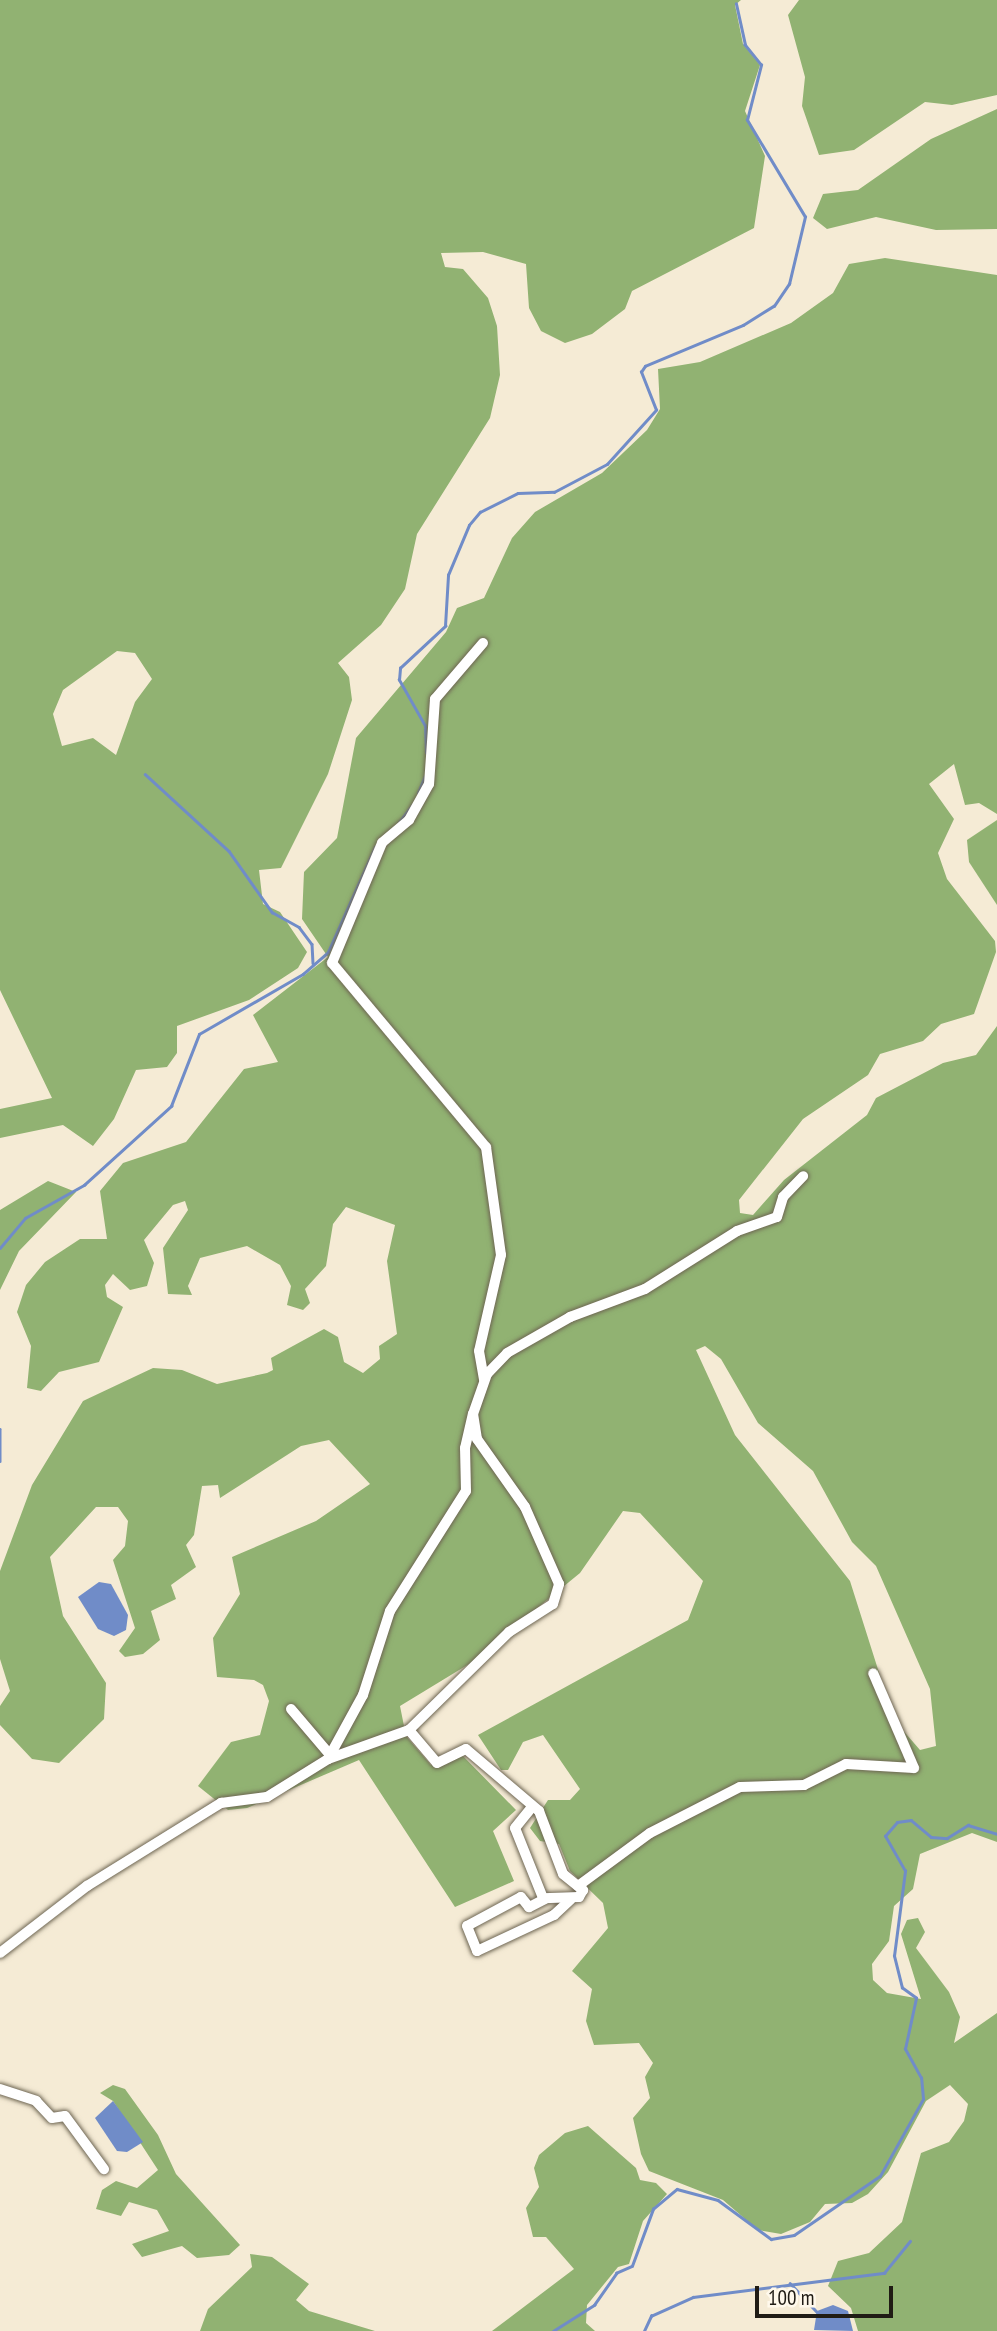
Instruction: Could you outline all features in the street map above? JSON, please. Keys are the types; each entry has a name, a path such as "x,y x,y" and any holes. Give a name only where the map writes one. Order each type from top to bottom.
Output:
{"street":[{"path":"483,643 435,699 429,785 409,820 382,843 332,963 486,1147 501,1255 479,1351 484,1380"},
{"path":"330,1757 363,1695 390,1611 466,1491 465,1448 484,1380 508,1353 570,1317 645,1289 737,1231 777,1217 783,1197 803,1176"},
{"path":"0,1952 87,1886 204,1812 221,1803 267,1797 330,1757 409,1730 427,1706 560,1591 525,1507 485,1456 473,1414"},
{"path":"578,1886 650,1833 740,1787 804,1784 846,1764 914,1768 873,1673"},
{"path":"291,1709 330,1757"},
{"path":"409,1730 437,1763 466,1749 532,1807 544,1819 563,1874 583,1893 571,1899 554,1915 477,1951 467,1926 521,1897 529,1906 545,1899 571,1899"},
{"path":"532,1807 514,1828 545,1899"},
{"path":"0,2089 36,2101 52,2118 65,2116 104,2169"}],"green space":[{"path":"0,0 741,0 735,5 743,44 760,65 745,111 765,156 754,228 632,291 625,309 592,334 565,343 541,331 529,308 526,264 483,252 441,253 445,267 463,269 488,298 497,326 500,375 490,418 417,534 405,589 381,625 338,663 349,677 352,700 328,774 281,868 259,870 263,904 280,912 307,952 298,968 249,1000 177,1026 177,1053 167,1067 136,1070 114,1119 93,1146 63,1125 0,1138 0,1109 52,1098 0,990","holes":["117,651 135,653 152,679 135,702 116,755 93,738 62,746 53,714 63,690"]},
{"path":"799,0 997,0 997,95 952,105 925,102 854,150 819,155 802,106 805,77 788,15"},
{"path":"997,109 997,229 936,230 876,217 827,229 813,218 823,194 858,190 931,139"},
{"path":"885,258 997,275 997,814 979,803 965,805 954,764 929,784 954,819 938,853 947,879 995,941 996,952 974,1014 941,1024 923,1041 880,1054 868,1075 803,1119 739,1200 740,1213 753,1215 784,1180 867,1115 876,1098 943,1063 976,1055 997,1026 997,1842 972,1833 920,1854 913,1889 894,1906 889,1941 872,1964 873,1980 887,1993 921,1999 901,1934 907,1920 918,1918 925,1932 916,1948 949,1992 960,2017 954,2043 997,2013 997,2331 858,2331 851,2308 828,2286 838,2261 869,2253 902,2222 921,2153 949,2142 964,2121 968,2104 950,2085 926,2101 888,2172 868,2194 852,2203 825,2204 810,2222 781,2234 758,2230 723,2200 649,2171 641,2154 633,2118 650,2098 645,2077 653,2063 639,2043 594,2045 586,2021 592,1989 572,1971 608,1928 603,1903 570,1871 559,1844 540,1841 530,1828 548,1800 570,1800 580,1789 543,1735 523,1742 508,1770 501,1770 478,1735 688,1620 703,1581 640,1513 623,1511 580,1573 469,1664 400,1706 406,1736 431,1765 461,1754 516,1810 493,1831 514,1881 455,1907 359,1760 247,1808 228,1810 198,1786 231,1742 260,1735 269,1701 263,1685 254,1680 217,1677 213,1638 240,1594 232,1557 316,1521 370,1484 329,1440 301,1446 220,1498 218,1485 202,1486 194,1535 186,1545 196,1567 171,1585 176,1599 151,1611 160,1640 143,1654 125,1657 119,1651 135,1628 113,1560 125,1546 128,1521 118,1507 96,1507 50,1557 63,1616 106,1683 104,1719 59,1763 32,1759 0,1725 0,1706 10,1691 0,1659 0,1571 32,1485 83,1401 153,1368 182,1370 217,1384 267,1373 273,1370 271,1358 324,1329 338,1337 344,1362 363,1373 380,1359 379,1346 397,1334 387,1261 395,1225 346,1207 333,1224 326,1266 305,1289 310,1303 303,1310 287,1305 291,1286 280,1265 247,1246 200,1258 188,1286 192,1295 168,1294 163,1248 188,1210 185,1201 173,1205 144,1240 154,1263 147,1286 130,1290 113,1274 105,1285 107,1297 123,1307 99,1362 59,1372 41,1391 27,1388 31,1346 17,1312 26,1285 45,1262 80,1239 107,1239 100,1191 123,1163 186,1142 244,1069 278,1062 253,1015 328,957 302,919 304,872 337,838 356,738 446,632 457,608 484,598 512,538 535,512 602,473 647,430 660,409 658,369 700,362 791,323 833,293 849,264","holes":["705,1346 721,1359 758,1423 813,1471 852,1542 876,1566 930,1689 936,1746 920,1750 894,1720 850,1581 735,1435 696,1350"]},
{"path":"997,820 997,905 969,862 967,840"},
{"path":"48,1181 76,1192 19,1251 0,1290 0,1210"},
{"path":"113,2085 125,2089 158,2135 176,2174 240,2245 229,2255 197,2258 182,2246 142,2257 132,2244 169,2231 157,2210 129,2202 121,2216 96,2209 102,2190 116,2181 137,2188 158,2170 113,2101 100,2093"},
{"path":"588,2126 636,2168 640,2180 656,2183 667,2194 643,2221 629,2264 618,2267 587,2305 586,2323 595,2331 492,2331 574,2269 546,2237 533,2237 526,2208 539,2187 534,2168 539,2155 565,2133"},
{"path":"250,2254 272,2257 309,2284 296,2300 309,2311 375,2331 200,2331 208,2309 252,2267"}],"water":[{"path":"99,1582 111,1584 128,1615 126,1630 114,1636 98,1629 78,1597"},
{"path":"113,2101 143,2142 127,2152 117,2151 95,2118"},
{"path":"833,2305 848,2311 853,2331 814,2330 817,2311"}],"waterway":[{"path":"426,753 425,726 399,680 400,668 445,626 448,575 469,525 480,512 518,493 554,492 607,464 656,410 641,372 645,366 743,325 774,306 789,284 805,217 747,120 761,65 745,45 736,4"},
{"path":"145,774 229,851 272,912 299,927 312,944 313,963"},
{"path":"418,793 425,776"},
{"path":"397,825 412,805"},
{"path":"0,1248 25,1218 84,1185 171,1106 199,1034 303,974 328,952 375,847"},
{"path":"0,1429 0,1461"},
{"path":"553,2331 594,2305 616,2273 632,2266 653,2209 677,2189 718,2200 771,2239 794,2235 880,2176 923,2099 921,2078 905,2049 916,1998 902,1988 894,1956 905,1871 885,1836 897,1822 911,1820 931,1837 947,1838 968,1825 997,1834"},
{"path":"644,2331 651,2316 693,2297 884,2273 910,2241"},
{"path":"790,2283 819,2314"}]}
